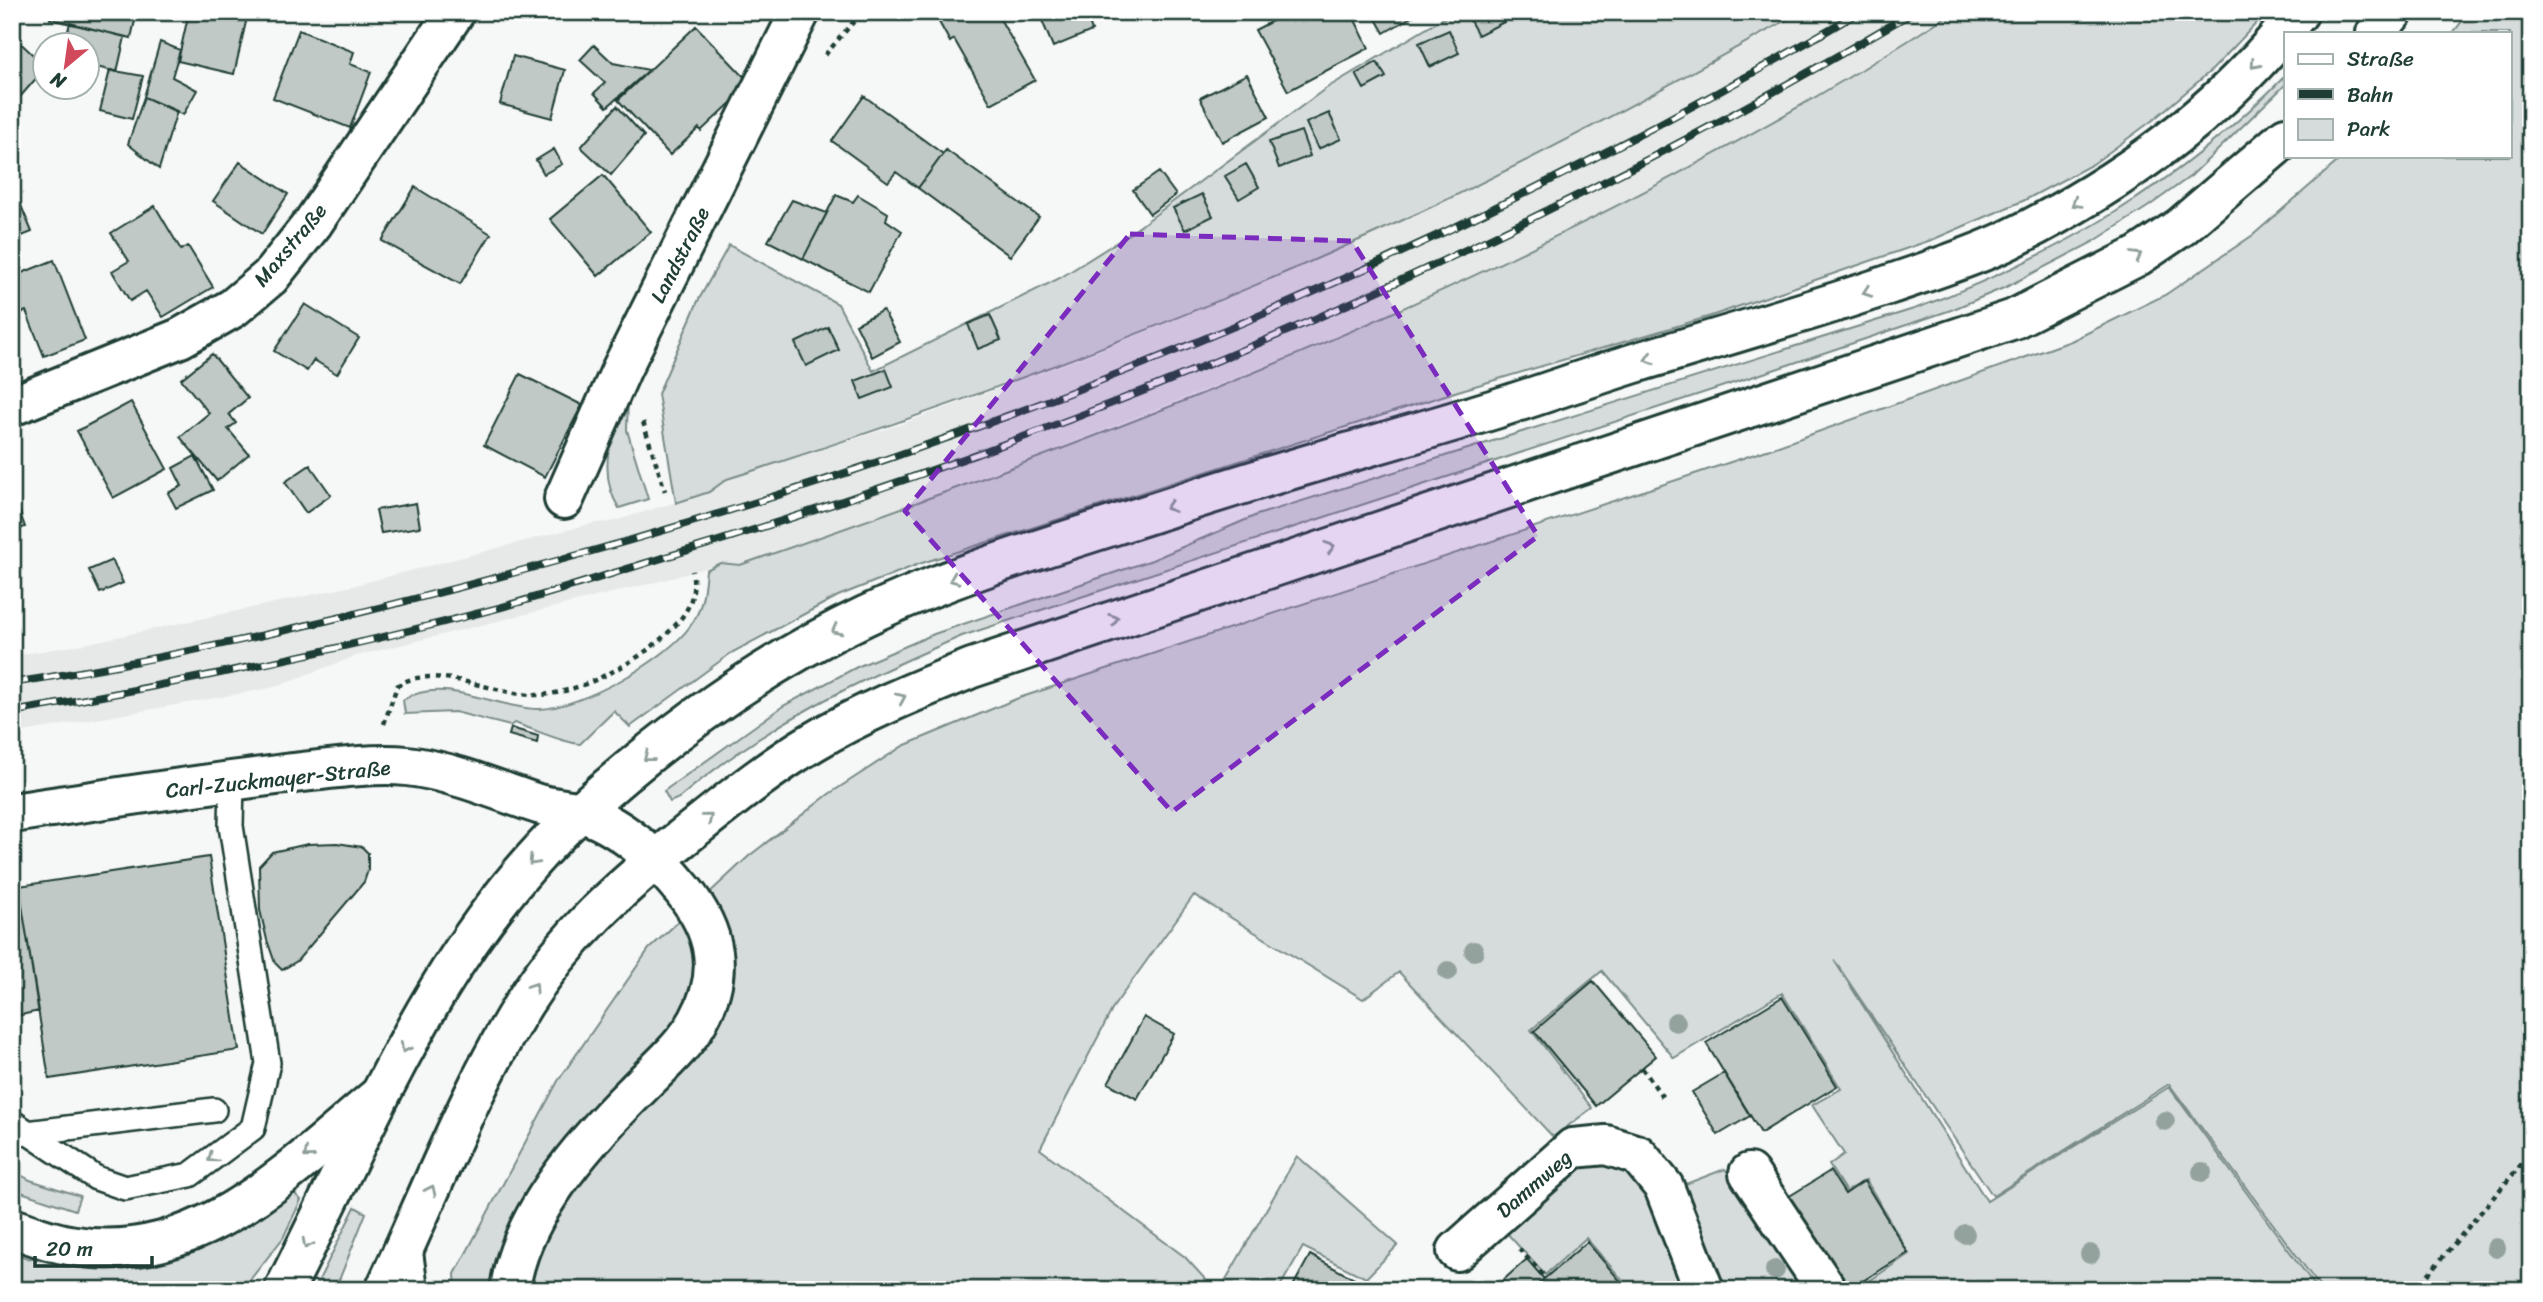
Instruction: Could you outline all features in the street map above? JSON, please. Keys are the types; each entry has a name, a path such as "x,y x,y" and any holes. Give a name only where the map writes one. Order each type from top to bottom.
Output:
{"main road":[{"name":"Landstraße","path":"564,499 622,368 800,12"},
{"path":"284,1290 380,1095 425,1012 483,921 525,870 580,812 702,713 757,676 814,642 897,601 994,564 1293,468 1837,302 2003,242 2069,208 2164,146 2247,73 2299,12"},
{"path":"2377,32 2393,12"},
{"name":"Maxstraße","path":"12,406 180,338 233,308 270,277 313,223 441,15"},
{"path":"385,1290 486,1071 523,1004 568,942 603,906 655,860 750,785 842,725 941,680 1132,613 1881,366 2014,319 2138,256 2191,219 2284,139"},
{"name":"Carl-Zuckmayer-Straße","path":"12,813 314,771 406,766 477,782 549,807 580,812 618,832 655,860 681,887 710,930 714,959 705,1005 698,1022 676,1049 612,1115 558,1181 519,1255 510,1290"},
{"path":"12,1228 69,1245 115,1248 184,1236 239,1210 380,1095"},
{"name":"Dammweg","path":"1457,1251 1573,1148 1606,1145 1638,1155 1664,1187 1704,1290"},
{"path":"1749,1173 1826,1290"},
{"path":"403,1252 408,1290"}],"lane":[{"path":"20,1127 96,1178 125,1188 190,1175 253,1128 268,1063 231,826 232,781"},
{"path":"20,1127 214,1110"}],"path":[{"path":"374,725 387,723 393,694 404,681 415,678 450,680 532,695 550,694 613,673 638,660 686,614 694,592 692,571"},
{"path":"1642,1068 1664,1099"},
{"path":"2415,1290 2531,1153"}],"highlighted area":[{"path":"1130,234 1352,241 1538,536 1172,812 905,511"}],"shaded area":[{"path":"1801,12 1953,12 1740,142 1561,236 1353,331 941,495 740,565 720,563 672,578 356,656 271,688 12,734 12,656 84,644 348,587 594,523 611,522 709,492 727,479 902,424 1096,352 1247,290 1427,209 1637,103"}],"green space":[{"path":"1454,12 1801,12 1568,139 1339,249 1080,356 905,420 727,479 709,492 676,503 658,394 698,301 729,245 838,304 873,371 1060,278 1128,235 1325,89"},
{"path":"1953,12 2267,12 2213,69 2153,120 2093,164 2025,200 1934,239 1711,316 1458,391 919,564 838,596 731,653 630,727 614,711 580,744 514,723 510,726 455,712 405,714 403,700 419,693 435,691 539,709 557,707 599,691 643,667 679,639 698,612 706,570 720,563 740,565 1054,452 1210,391 1364,326 1516,256 1665,181 1811,100"},
{"path":"2469,12 2531,12 2531,1290 2322,1290 2169,1084 1993,1196 1834,960 1987,1201 2169,1087 2318,1290 2230,1290 2225,1285 2218,1290 1856,1290 1909,1254 1866,1180 1846,1192 1829,1165 1844,1154 1812,1105 1841,1089 1782,993 1674,1058 1602,971 1531,1030 1592,1108 1553,1137 1399,972 1363,999 1194,895 1114,1006 1040,1149 1185,1257 1215,1290 456,1290 455,1274 558,1081 649,949 749,856 829,794 903,746 1016,699 1770,449 2071,341 2165,295 2253,235 2342,158 2512,158 2512,32 2454,32"},
{"path":"2284,77 2284,86 2191,176 2093,242 2006,287 1951,310 1776,369 962,636 814,706 746,747 679,798 670,802 664,791 783,706 857,667 934,634 1152,560 1257,515 1917,308 1969,287 2020,265 2115,212 2160,183 2245,114"},
{"path":"628,394 627,430 648,499 619,508 612,495 609,480 608,451 616,421"},
{"path":"1297,1156 1398,1245 1366,1278 1303,1247 1278,1290 1230,1290 1224,1283"},
{"path":"1582,1159 1636,1170 1693,1290 1631,1290 1586,1238 1545,1275 1505,1231"},
{"path":"1725,1169 1814,1290 1716,1290 1675,1188"},
{"path":"12,1170 30,1180 80,1196 75,1210 12,1189"},
{"path":"293,1192 301,1200 283,1238 242,1290 12,1290 12,1251 27,1258 124,1270 217,1243"},
{"path":"355,1207 366,1213 335,1290 314,1290"}],"building":[{"path":"52,12 137,12 131,38 50,19"},
{"path":"189,12 248,13 234,74 178,61"},
{"path":"956,12 996,12 1035,80 991,104 954,39 950,42 939,22"},
{"path":"1072,12 1085,12 1092,31 1053,47 1041,18 1052,14 1054,19"},
{"path":"1289,12 1351,12 1369,48 1288,91 1255,30"},
{"path":"1372,12 1420,12 1384,33"},
{"path":"1465,12 1499,12 1504,22 1478,35"},
{"path":"70,23 125,37 117,72 102,68 102,32 68,32"},
{"path":"696,26 751,84 701,131 699,128 670,155 618,100"},
{"path":"299,30 354,52 350,64 371,72 350,128 273,98"},
{"path":"1449,30 1459,53 1430,67 1419,43"},
{"path":"12,35 32,54 32,83 20,97 12,90"},
{"path":"160,42 180,50 172,77 197,90 183,115 144,97"},
{"path":"594,45 613,63 649,70 607,107 594,93 605,83 580,60"},
{"path":"513,56 565,70 552,118 500,104"},
{"path":"1377,62 1386,77 1364,89 1356,74"},
{"path":"110,70 143,76 132,119 100,111"},
{"path":"1247,74 1269,117 1222,142 1200,98"},
{"path":"864,96 943,154 918,188 896,172 888,182 832,141"},
{"path":"144,97 177,111 159,169 128,144"},
{"path":"617,106 644,136 611,175 581,147"},
{"path":"1329,113 1341,139 1318,149 1306,123"},
{"path":"1301,131 1310,156 1279,168 1269,142"},
{"path":"554,149 562,164 544,174 536,160"},
{"path":"946,150 1039,217 1010,256 918,188"},
{"path":"240,162 288,194 262,234 213,201"},
{"path":"1246,164 1259,187 1239,199 1225,176"},
{"path":"1159,172 1176,195 1150,214 1133,190"},
{"path":"603,175 651,232 598,276 550,219"},
{"path":"12,184 32,232 12,240"},
{"path":"415,187 491,234 460,284 382,241"},
{"path":"1202,194 1213,216 1185,230 1173,208"},
{"path":"836,195 853,202 858,195 888,213 886,220 902,231 869,292 803,259"},
{"path":"792,200 827,213 803,259 768,241"},
{"path":"155,206 181,250 188,246 213,287 163,317 146,291 130,301 112,271 129,261 111,233"},
{"path":"54,260 85,340 44,356 26,311 16,315 12,306 12,277"},
{"path":"305,304 359,338 337,374 314,360 307,371 274,351"},
{"path":"883,310 900,342 872,357 856,324"},
{"path":"990,315 1001,340 978,349 968,324"},
{"path":"828,327 839,350 806,366 795,343"},
{"path":"212,354 248,398 229,414 236,423 228,429 249,454 217,481 180,437 209,413 181,379"},
{"path":"886,369 893,387 862,399 855,381"},
{"path":"520,374 582,405 545,477 484,445"},
{"path":"131,402 167,469 113,498 77,431"},
{"path":"195,456 213,490 176,508 168,493 182,486 173,468"},
{"path":"310,465 331,495 306,513 285,482"},
{"path":"12,492 25,527 12,532"},
{"path":"416,503 420,527 381,533 376,510"},
{"path":"112,560 123,583 100,593 89,570"},
{"path":"511,728 538,736 537,743 509,735"},
{"path":"337,843 362,847 368,853 368,870 364,882 297,961 282,970 275,963 260,910 259,866 272,852 308,844"},
{"path":"209,857 239,1050 49,1079 19,886"},
{"path":"22,906 39,1011 12,1017 12,908"},
{"path":"1593,981 1656,1056 1596,1106 1534,1031"},
{"path":"1782,997 1837,1086 1761,1133 1706,1043"},
{"path":"1144,1017 1174,1034 1137,1099 1108,1083"},
{"path":"1724,1073 1750,1116 1718,1135 1692,1092"},
{"path":"1830,1171 1845,1194 1864,1181 1908,1253 1848,1290 1845,1290 1788,1197"},
{"path":"1587,1242 1628,1290 1532,1290 1544,1279"},
{"path":"1310,1255 1371,1288 1371,1290 1291,1290"},
{"path":"1527,1259 1544,1279 1532,1290 1492,1290"}],"railway":[{"path":"12,683 246,639 478,582 631,540 791,491 949,437 1262,315 1415,246 1565,173 1714,95 1859,12"},
{"path":"12,712 258,665 381,638 502,607 823,507 985,451 1145,390 1303,324 1459,253 1612,178 1764,97 1913,12"}]}
